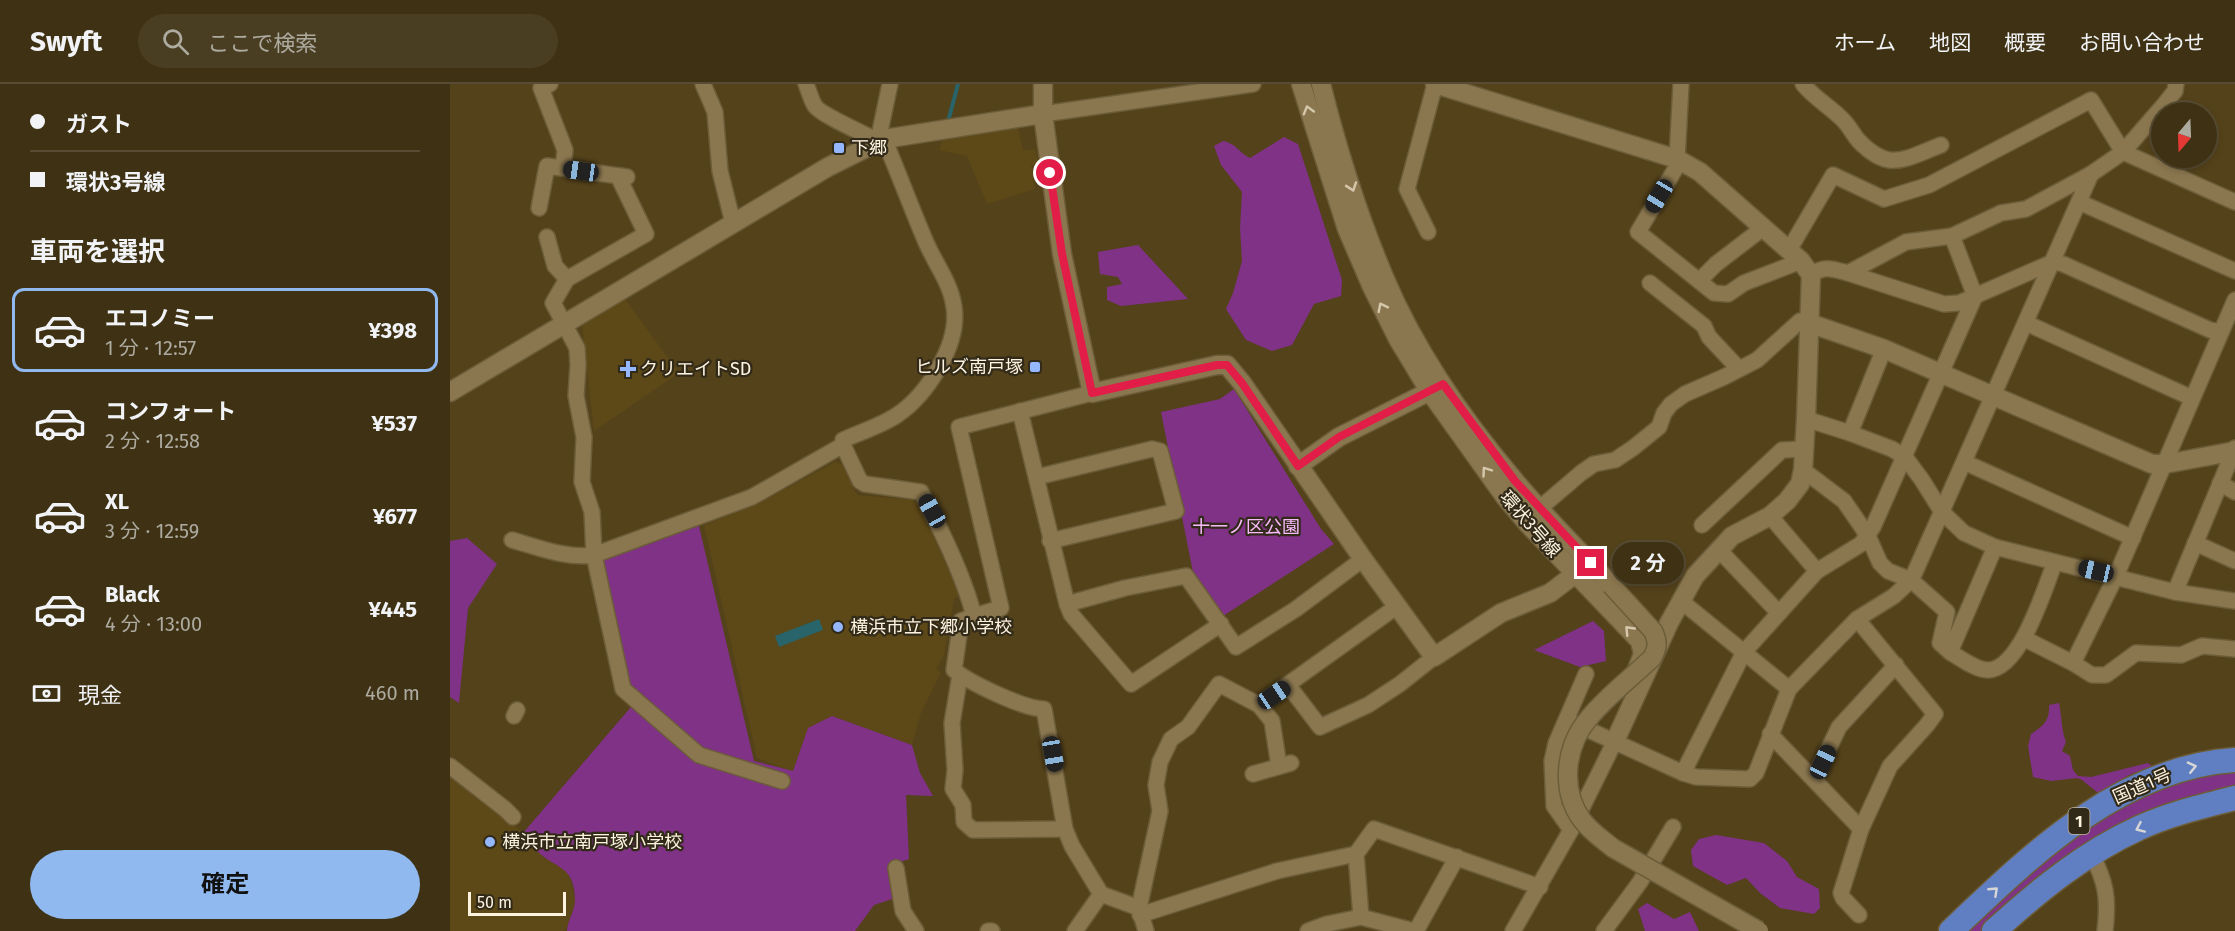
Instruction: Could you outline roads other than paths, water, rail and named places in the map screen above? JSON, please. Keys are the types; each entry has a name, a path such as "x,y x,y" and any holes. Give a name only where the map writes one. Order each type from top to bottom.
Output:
{"highway":[{"name":"国道1号","path":"1958,924 2027,860 2109,801 2176,770 2235,760"},
{"name":"国道1号","path":"1996,930 2036,894 2091,853 2139,828 2185,811 2235,798"}],"street":[{"path":"550,84 541,87 565,150 563,168"},
{"path":"703,84 715,112 720,171 732,223"},
{"path":"806,84 815,106 822,114 881,140"},
{"path":"890,84 881,140 949,289 955,308 953,326 944,359 913,402 896,416 843,440 843,445 860,481 865,484 921,492 932,511 969,598 974,616"},
{"path":"1043,84 1042,114 1062,254 1092,393"},
{"path":"450,390 828,167 881,140 1191,89 1253,84"},
{"name":"環状3号線","path":"1301,84 1324,134"},
{"name":"環状3号線","path":"1321,84 1324,134 1347,229 1398,339 1540,508 1653,631 1657,640 1657,649 1652,658 1635,674"},
{"path":"1428,232 1407,189 1435,84 1679,160 1700,172 1800,262 1819,268 1827,267 1848,273 1944,304 1959,303 2053,262 2063,264 2211,330 2221,332"},
{"path":"1681,84 1679,160 1638,232 1714,293 1728,294 1744,283 1800,262"},
{"path":"1803,84 1812,97 1844,121 1867,149 1884,160 1902,160 1941,145"},
{"path":"1848,273 1906,242 1952,236 2001,213 2026,208 2091,174 2123,152 2175,91 2176,84"},
{"path":"1513,931 1571,830 1695,576 1732,536 1770,516 1787,501 1800,484 1806,419 1809,323 1800,262 1833,175 1884,199 1929,185 2091,100 2123,152 2235,202"},
{"path":"538,207 547,166 624,177 646,234 567,279 553,303 577,348 577,410 584,437 582,482 592,512 594,555 623,689 699,755 782,781"},
{"path":"1567,720 1696,777 1750,779 1756,773 1789,689 1857,619 1894,596 1911,580 1995,395 2091,174"},
{"path":"2079,202 2235,271"},
{"path":"1699,281 1716,264 1763,228"},
{"path":"1683,773 1744,652 1816,571 1861,544 1868,536 1975,296 1952,236"},
{"path":"547,237 555,266 567,279"},
{"path":"1650,283 1704,326 1709,337 1739,369"},
{"path":"2073,663 2133,538 2235,300"},
{"path":"1540,508 1594,464 1615,460 1633,448 1659,427 1664,413 1671,404 1685,394 1757,360 1800,321 1884,350 1995,395 2152,464 2165,464 2234,450"},
{"path":"2026,323 2192,398"},
{"path":"1850,433 1884,350"},
{"path":"1356,854 1277,870 1139,912 1101,894 1072,846 1065,829 1044,709 1035,709 960,675 954,670 960,621 1001,608 959,427 1092,393 1217,365 1227,365 1242,383 1396,607 1434,657"},
{"path":"1298,466 1339,437 1437,388"},
{"name":"環状3号線","path":"1437,388 1505,497 1640,641 1642,654 1635,674"},
{"path":"1020,411 1050,541 1071,614 1131,684 1221,624"},
{"path":"1806,419 1892,449 1905,457 1923,480 1942,512 1964,533 1995,547 2175,592 2235,601"},
{"path":"512,540 546,550 586,556 594,555 752,497 843,445"},
{"path":"1037,477 1152,449 1160,451 1176,511 1050,541"},
{"path":"1702,525 1782,450 1804,449"},
{"path":"2175,592 2234,450"},
{"path":"1965,462 2133,538"},
{"path":"1803,470 1844,501 1868,536 1880,563 1888,571 1911,580 1947,612 1940,643 1968,663 1988,670 2003,664 2025,639 2055,562"},
{"path":"2220,483 2235,492"},
{"path":"1770,516 1816,571"},
{"path":"2195,543 2235,561"},
{"path":"1950,652 1995,547"},
{"path":"1719,550 1779,613"},
{"path":"1067,604 1125,588 1186,576 1236,647 1296,609 1363,559"},
{"path":"1288,685 1320,728 1368,705 1400,684 1434,657 1501,613 1550,592 1575,574"},
{"path":"1681,601 1789,689"},
{"path":"1258,705 1396,607"},
{"path":"1857,619 1935,714 1890,766 1861,829 1841,893 1859,915"},
{"path":"2025,639 2092,675 2106,675 2136,653 2181,655 2202,646 2235,649"},
{"path":"1814,779 1839,728 1896,665"},
{"path":"1571,830 1554,806 1552,761 1556,743 1586,674"},
{"path":"1635,674 1588,719 1578,735 1571,750 1568,765 1571,800 1593,833 1613,848 1759,931"},
{"path":"960,675 952,723 955,770 953,789 963,805 964,822 973,830 1065,829"},
{"path":"1146,931 1139,912 1160,811 1156,785 1160,762 1171,739 1188,727 1219,684 1258,705 1272,721 1285,765 1253,774"},
{"path":"1770,734 1861,829"},
{"path":"450,766 513,817"},
{"path":"1604,931 1640,882 1673,827"},
{"path":"1361,917 1356,854 1374,829 1540,887"},
{"path":"2091,853 2104,878 2107,912 2105,931"},
{"path":"1308,931 1361,917 1415,931 1457,857"},
{"path":"896,868 903,911 916,931"},
{"path":"1075,931 1101,894"},
{"path":"1936,931 1958,924"}],"water":[{"path":"819,619 823,630 779,647 775,636"}],"waterway":[{"path":"949,118 958,84"}],"place":[{"name":"下郷","path":"839,148"},
{"name":"ヒルズ南戸塚","path":"1035,367"},
{"name":"クリエイトSD","path":"628,369"},
{"name":"横浜市立下郷小学校","path":"838,627"},
{"name":"横浜市立南戸塚小学校","path":"490,842"}],"park label":[{"name":"十一ノ区公園","path":"1246,527"}]}
